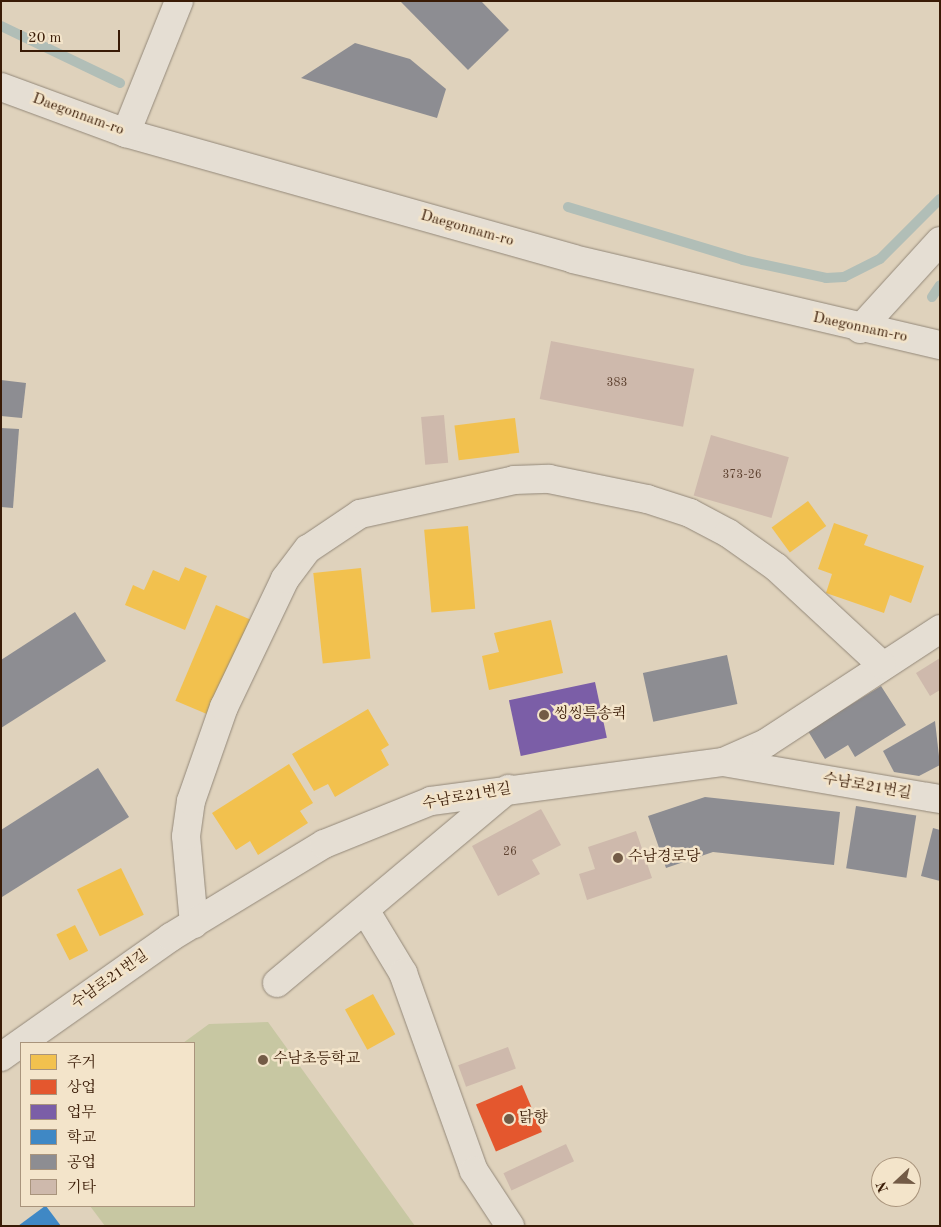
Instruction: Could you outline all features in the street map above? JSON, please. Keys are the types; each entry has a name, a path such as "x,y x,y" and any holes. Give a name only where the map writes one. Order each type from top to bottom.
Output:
{"street":[{"path":"126,132 179,1"},
{"name":"Daegonnam-ro","path":"1,87 126,132 573,259 860,329 940,345"},
{"path":"860,329 940,241"},
{"path":"194,924 186,836 191,801 224,707 285,579 330,530 360,514 514,480 549,479 647,499 690,513 728,533 776,567 882,665"},
{"path":"723,762 766,743 882,665 940,629"},
{"name":"수남로21번길","path":"23,1042 194,924 324,844 380,819 431,801 508,789 723,762 940,799"},
{"path":"277,983 508,789"},
{"path":"365,910 403,972 474,1171 510,1226"},
{"name":"수남로21번길","path":"1,1057 20,1044"}],"green space":[{"path":"268,1022 415,1226 105,1226 91,1207 195,1207 195,1042 184,1042 209,1024"}],"building: 주거":[{"path":"515,418 519,453 459,460 454,425"},
{"path":"808,501 826,526 790,553 772,527"},
{"path":"834,523 868,535 864,545 924,566 911,603 890,595 884,613 826,593 832,574 818,569"},
{"path":"468,526 475,609 431,613 424,530"},
{"path":"185,567 207,576 185,630 125,605 133,585 144,590 153,570 179,581"},
{"path":"361,568 371,659 323,664 313,573"},
{"path":"216,605 251,620 210,716 175,701"},
{"path":"551,620 563,673 489,690 482,656 499,652 494,633"},
{"path":"368,709 389,745 381,750 389,765 335,797 328,784 314,791 292,754"},
{"path":"289,764 313,803 300,811 308,823 258,855 250,841 236,850 212,813"},
{"path":"121,868 144,915 100,936 77,889"},
{"path":"75,925 88,951 69,960 56,935"},
{"path":"373,994 395,1034 367,1050 345,1010"}],"building: 상업":[{"name":"닭향","path":"522,1085 542,1132 496,1151 476,1105"}],"building: 업무":[{"path":"595,682 607,738 521,756 509,700"}],"building: 학교":[{"path":"44,1207 47,1207 61,1226 18,1226"}],"building: 공업":[{"path":"400,1 481,1 509,30 468,70"},
{"path":"355,43 410,59 446,89 437,118 301,78"},
{"path":"1,380 26,383 22,418 1,416"},
{"path":"1,428 19,429 13,508 1,507"},
{"path":"75,612 106,661 1,728 1,660"},
{"path":"727,655 737,704 653,722 643,673"},
{"path":"881,686 906,725 855,757 848,745 825,759 808,731"},
{"path":"935,721 940,765 919,776 894,772 883,751"},
{"path":"98,768 129,817 2,897 1,830"},
{"path":"705,797 840,812 834,865 713,852 666,868 648,816"},
{"path":"856,806 916,816 906,878 846,868"},
{"path":"933,828 940,830 940,881 921,876"}],"building: 기타":[{"path":"551,341 694,369 683,427 540,399"},
{"path":"444,415 448,463 425,465 421,417"},
{"path":"711,435 789,457 771,518 694,496"},
{"path":"940,658 940,690 930,696 916,673"},
{"path":"541,809 561,845 532,860 540,874 498,896 472,846"},
{"name":"수남경로당","path":"636,831 652,878 587,900 579,874 595,869 588,847"},
{"path":"508,1047 516,1069 466,1087 458,1065"},
{"path":"566,1144 574,1161 511,1190 503,1173"}],"waterway":[{"path":"1,26 120,83"},
{"path":"568,207 743,260 826,278 844,277 880,259 940,199"},
{"path":"932,297 940,285"}],"place":[{"name":"씽씽특송퀵","path":"544,715"},
{"name":"수남경로당","path":"618,858"},
{"name":"수남초등학교","path":"263,1060"},
{"name":"닭향","path":"509,1119"}]}
